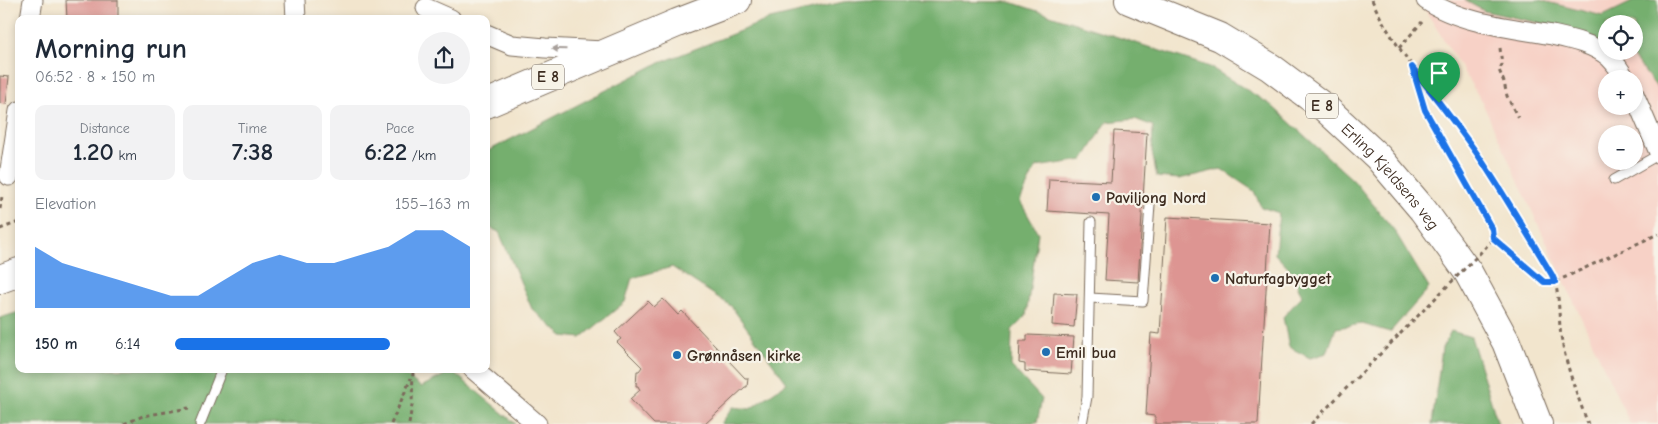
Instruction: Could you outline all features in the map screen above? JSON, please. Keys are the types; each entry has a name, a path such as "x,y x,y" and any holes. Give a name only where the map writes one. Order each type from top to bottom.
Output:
{"highway":[{"name":"E 8","path":"490,101 676,23 737,0"},
{"name":"Erling Kjeldsens veg","path":"1128,0 1220,38 1270,68 1325,108 1378,158 1423,210 1468,272 1506,342 1538,424"},
{"path":"0,279 15,273"}],"street":[{"path":"31,15 33,0"},
{"path":"296,0 296,15"},
{"path":"1431,4 1459,16 1568,39 1596,48 1609,57 1618,70"},
{"path":"426,9 441,15"},
{"path":"490,36 512,45 608,51"},
{"path":"1643,115 1658,150"},
{"path":"9,176 15,138"},
{"path":"478,373 537,424"}],"lane":[{"path":"1614,180 1658,155"},
{"path":"1090,298 1143,301 1150,205"},
{"path":"1082,424 1087,398 1091,222"},
{"path":"200,424 220,373"}],"path":[{"path":"1372,0 1399,48 1477,155 1552,275 1559,301 1559,326 1562,342 1588,424"},
{"path":"1399,48 1431,4"},
{"path":"1501,58 1502,65 1499,70 1504,82 1504,89 1518,118"},
{"path":"1311,424 1486,248 1493,238 1492,229 1425,110 1412,67"},
{"path":"0,229 15,223"},
{"path":"1493,238 1544,282 1555,282 1658,234"},
{"path":"390,424 412,375"},
{"path":"409,424 412,405 412,375"},
{"path":"124,424 143,416 208,404"}],"shaded area":[{"path":"1419,0 1658,0 1658,424 1630,424 1481,100"}],"green space":[{"path":"867,0 1010,2 1210,67 1271,105 1354,181 1394,230 1429,288 1390,332 1362,324 1336,328 1327,353 1310,358 1289,347 1283,317 1302,296 1292,272 1275,254 1279,213 1261,207 1254,191 1221,169 1179,179 1157,177 1152,152 1153,126 1135,119 1107,122 1083,160 1036,167 1020,201 1038,233 1026,316 1012,330 1011,366 1042,399 1037,422 1011,424 721,424 733,407 750,409 787,383 731,306 672,267 632,278 625,302 581,338 563,336 532,309 499,232 490,228 490,150 655,65 770,19 843,2"},
{"path":"1464,0 1539,0 1599,15 1598,43 1563,28 1484,11"},
{"path":"1636,0 1658,0 1658,89 1636,60 1643,60 1643,15 1605,15"},
{"path":"15,313 15,373 402,373 421,387 448,373 454,373 516,424 0,424 0,318"},
{"path":"1451,331 1471,337 1498,424 1432,424 1442,348"}],"building":[{"path":"66,0 118,0 118,15 67,15"},
{"path":"0,76 9,77 6,104 0,103"},
{"name":"Paviljong Nord","path":"1114,131 1147,133 1138,282 1105,280 1109,215 1047,211 1049,179 1111,182"},
{"name":"Naturfagbygget","path":"1167,217 1270,223 1258,424 1155,424 1155,416 1146,415 1151,333 1160,334"},
{"path":"1054,293 1077,294 1074,327 1052,325"},
{"name":"Grønnåsen kirke","path":"663,299 678,315 682,311 745,378 748,378 747,387 705,424 654,424 630,399 640,390 636,386 637,371 642,367 617,342 621,339 615,332 648,301 654,307"},
{"name":"Emil bua","path":"1027,335 1074,337 1071,374 1025,371 1025,364 1019,363 1020,341 1027,341"}],"place":[{"name":"Paviljong Nord","path":"1096,197"},
{"name":"Naturfagbygget","path":"1215,278"},
{"name":"Emil bua","path":"1046,352"},
{"name":"Grønnåsen kirke","path":"677,355"}],"route":[{"path":"1412,67 1439,103 1508,202 1555,282 1544,282 1493,238 1492,229 1425,110 1412,67"}]}
